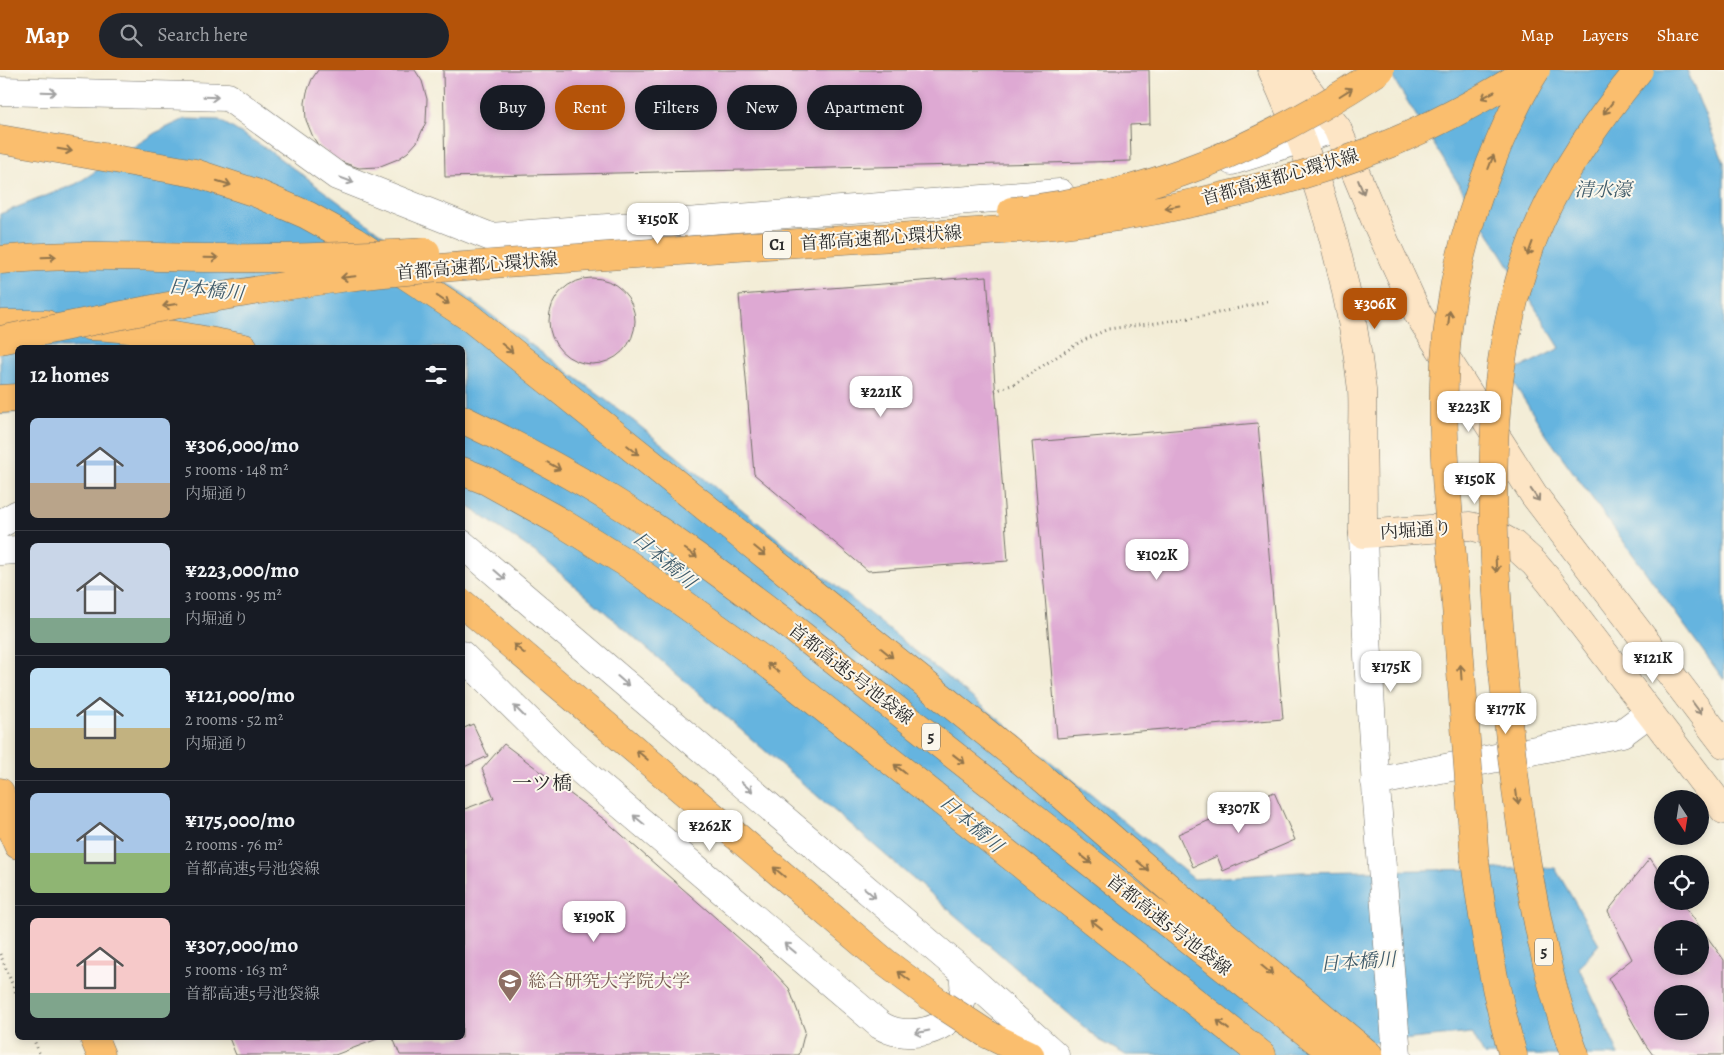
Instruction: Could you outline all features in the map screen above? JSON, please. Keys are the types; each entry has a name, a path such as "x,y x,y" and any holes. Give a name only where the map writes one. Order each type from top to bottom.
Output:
{"main road":[{"name":"内堀通り","path":"1272,70 1301,140 1318,188 1336,247 1352,316 1362,392 1363,534 1470,526 1489,531 1513,544 1534,563 1550,582 1724,810"},
{"path":"1293,70 1337,128 1376,222 1418,314 1534,495 1724,744"},
{"name":"首都高速都心環状線","path":"0,260 70,257 320,257 405,253 1030,209 1084,200 1141,186 1198,167 1252,145 1301,119 1380,70"},
{"name":"首都高速都心環状線","path":"0,340 166,306 336,278 520,262 977,232 1057,225 1125,215 1231,194 1339,163 1393,142 1499,89 1530,70"},
{"path":"1512,1055 1497,996 1486,940 1475,861 1445,460 1445,368 1449,315 1459,263 1471,217 1482,183 1511,115 1536,70"},
{"name":"5","path":"1575,1055 1555,994 1538,929 1512,766 1503,682 1497,589 1493,502 1494,435 1497,390 1512,306 1525,261 1540,222 1558,184 1580,147 1606,110 1639,70"},
{"path":"0,139 195,173 248,190 307,215 354,241 469,317 1040,776 1197,912 1369,1055"},
{"path":"0,324 114,327 178,334 230,345"},
{"path":"0,399 15,398"},
{"name":"首都高速5号池袋線","path":"465,420 511,442 568,474 615,502 702,560 790,626 1335,1055"},
{"path":"465,472 487,481 559,521 628,564 763,660 1262,1055"},
{"path":"465,605 886,963 938,1002 987,1034 1048,1055"},
{"path":"0,792 9,825 15,838"},
{"path":"95,1040 101,1055"}],"street":[{"path":"0,91 228,97 337,176 491,237 1111,189 1197,171 1337,128"},
{"path":"0,524 15,516"},
{"path":"1363,534 1366,630 1375,782 1397,1055"},
{"path":"465,547 962,971 1048,1055"},
{"path":"0,551 15,550"},
{"path":"465,658 564,756 880,1025 896,1032 912,1034 941,1026 955,1013 964,994 965,982 962,971"},
{"path":"1375,782 1622,733 1649,713"}],"path":[{"path":"995,391 1014,384 1080,342 1108,329 1208,315 1269,301"},
{"path":"0,954 15,991"},
{"path":"34,1040 40,1055"}],"water":[{"name":"清水濠","path":"1388,70 1687,70 1724,163 1724,680 1547,436 1508,374 1560,348"},
{"name":"日本橋川","path":"185,119 219,120 267,149 630,418 1194,879 1300,872 1555,868 1599,944 1579,968 1619,1055 1484,1055 1472,1033 1321,1048 1280,1055 1126,1055 1099,1040 538,554 465,504 465,345 15,345 15,412 0,414 0,214 76,184 155,133"}],"building":[{"path":"318,70 415,70 422,81 427,99 426,122 417,142 398,159 378,167 359,168 336,160 318,145 306,120 305,103 307,92"},
{"path":"443,70 1149,70 1150,124 1130,125 1131,161 445,177"},
{"path":"987,276 1008,561 868,571 754,474 739,295"},
{"path":"592,278 608,281 616,285 628,297 632,305 635,321 632,337 628,345 616,357 608,361 592,364 576,361 568,357 556,345 552,337 549,321 552,305 556,297 568,285 576,281"},
{"path":"1258,423 1283,719 1057,738 1032,442"},
{"path":"473,724 488,756 465,767 465,728"},
{"path":"504,744 605,820 759,956 789,988 805,1031 799,1055 400,1055 394,1040 465,1040 465,809 494,798 482,769"},
{"path":"1274,792 1295,840 1223,871 1217,856 1193,867 1178,834"},
{"path":"1650,858 1654,864 1654,910 1688,910 1695,920 1654,920 1654,975 1709,975 1709,939 1724,960 1724,1055 1653,1055 1608,978 1632,959 1608,911"},
{"path":"230,1040 375,1040 335,1055 236,1055"}],"place":[{"name":"総合研究大学院大学","path":"510,1002"}],"district":[{"name":"一ツ橋","path":"542,783"}]}
